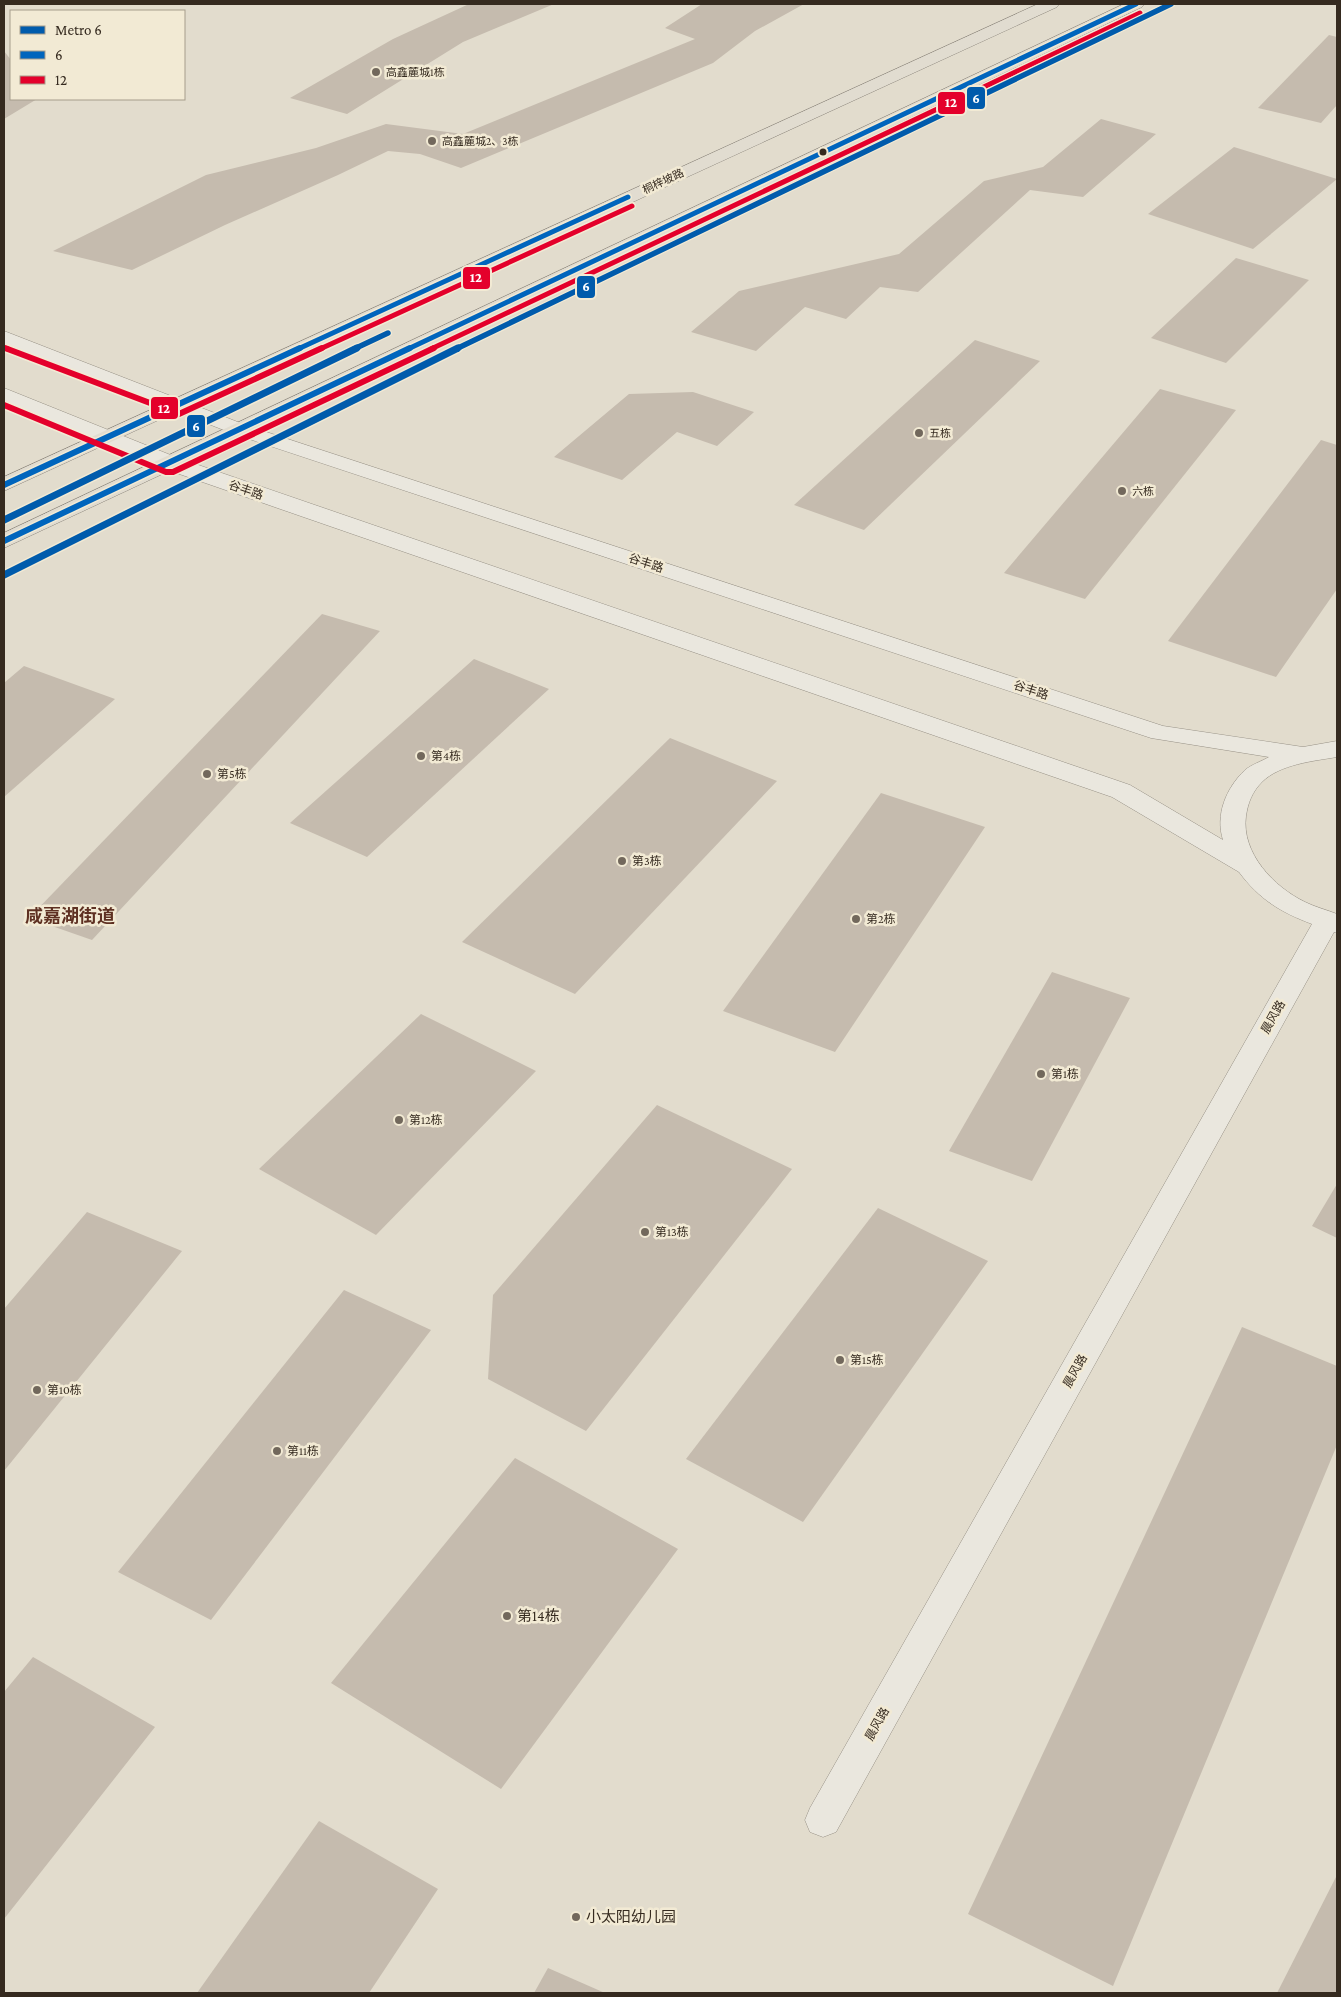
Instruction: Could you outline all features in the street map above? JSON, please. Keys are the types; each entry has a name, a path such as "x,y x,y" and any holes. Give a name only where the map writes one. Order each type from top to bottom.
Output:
{"main road":[{"name":"桐梓坡路","path":"4,485 104,437 1050,4"},
{"path":"4,540 242,430 1136,4"}],"street":[{"name":"谷丰路","path":"4,336 242,430 1160,733 1299,754"},
{"name":"谷丰路","path":"4,394 170,463 1121,791 1245,865"},
{"path":"1332,923 1286,902 1265,887 1245,865 1232,837 1231,810 1244,786 1267,767 1299,754 1337,749"},
{"name":"晨风路","path":"823,1820 1332,923"}],"building":[{"name":"高鑫麓城1栋","path":"469,4 554,4 463,42 347,114 290,98 393,39"},
{"name":"高鑫麓城2、3栋","path":"702,4 804,4 755,31 713,63 461,168 420,154 388,151 225,225 132,270 53,251 206,175 316,148 386,124 463,134 695,39 665,28"},
{"path":"1329,35 1337,37 1337,105 1321,123 1258,108"},
{"path":"4,51 10,59 10,100 35,100 4,119"},
{"path":"1101,119 1156,134 1083,197 1030,190 918,292 880,287 846,319 805,307 756,351 691,332 739,291 899,254 984,181 1043,167"},
{"path":"1234,147 1337,179 1253,249 1148,214"},
{"path":"1236,258 1309,280 1226,363 1151,338"},
{"name":"五栋","path":"975,340 1040,361 864,530 794,505"},
{"name":"六栋","path":"1160,389 1236,410 1085,599 1004,573"},
{"path":"693,392 754,412 717,446 677,432 622,480 554,457 629,394"},
{"path":"1321,440 1337,445 1337,589 1276,677 1168,641"},
{"name":"第5栋","path":"322,614 380,631 92,940 29,918"},
{"name":"第4栋","path":"474,659 549,689 367,857 290,823"},
{"path":"24,666 115,699 4,797 4,683"},
{"name":"第3栋","path":"670,738 777,781 575,994 462,942"},
{"name":"第2栋","path":"881,793 985,827 835,1052 723,1011"},
{"name":"第1栋","path":"1052,972 1130,998 1032,1181 949,1151"},
{"name":"第12栋","path":"421,1014 536,1071 376,1235 259,1169"},
{"name":"第13栋","path":"657,1105 792,1169 586,1431 488,1379 493,1295"},
{"path":"1337,1184 1337,1238 1312,1226"},
{"name":"第15栋","path":"878,1208 988,1261 803,1522 686,1459"},
{"name":"第10栋","path":"87,1212 182,1251 4,1471 4,1309"},
{"name":"第11栋","path":"344,1290 431,1330 211,1620 118,1572"},
{"path":"1242,1327 1337,1366 1337,1445 1113,1986 968,1914"},
{"name":"第14栋","path":"515,1458 678,1549 501,1789 331,1683"},
{"path":"33,1657 155,1727 4,1919 4,1692"},
{"path":"319,1821 438,1889 369,1993 197,1993"},
{"path":"1337,1875 1337,1993 1277,1993"},
{"path":"548,1968 605,1993 534,1993"}],"metro line":[{"name":"6","path":"4,575 345,403 1171,4"},
{"name":"6","path":"4,520 388,333"}],"transit line":[{"name":"6","path":"4,541 1136,4"},
{"name":"12","path":"4,405 166,472 173,472 1140,13"},
{"name":"6","path":"4,485 628,197"},
{"name":"12","path":"4,348 179,414 632,206"}],"place":[{"name":"高鑫麓城1栋","path":"376,72"},
{"name":"高鑫麓城2、3栋","path":"432,141"},
{"name":"五栋","path":"919,433"},
{"name":"六栋","path":"1122,491"},
{"name":"第4栋","path":"421,756"},
{"name":"第5栋","path":"207,774"},
{"name":"第3栋","path":"622,861"},
{"name":"第2栋","path":"856,919"},
{"name":"第1栋","path":"1041,1074"},
{"name":"第12栋","path":"399,1120"},
{"name":"第13栋","path":"645,1232"},
{"name":"第15栋","path":"840,1360"},
{"name":"第10栋","path":"37,1390"},
{"name":"第11栋","path":"277,1451"},
{"name":"第14栋","path":"507,1616"},
{"name":"小太阳幼儿园","path":"576,1917"}],"district":[{"name":"咸嘉湖街道","path":"70,916"}]}
